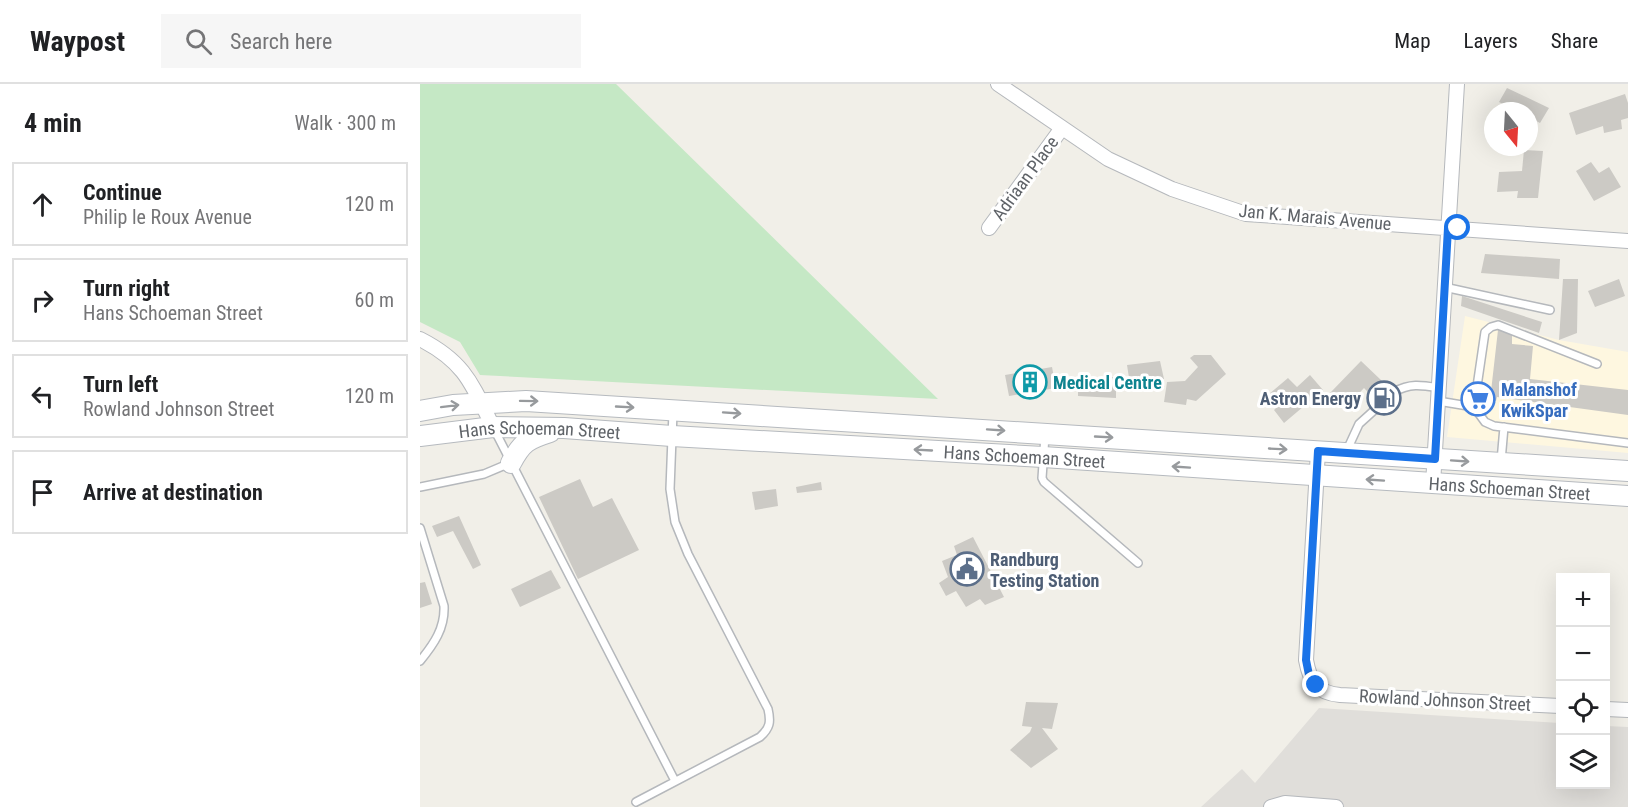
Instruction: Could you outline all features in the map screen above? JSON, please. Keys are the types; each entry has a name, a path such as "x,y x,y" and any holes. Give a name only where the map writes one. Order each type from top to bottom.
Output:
{"main road":[{"name":"Hans Schoeman Street","path":"420,411 481,403 526,401 1628,471"},
{"name":"Hans Schoeman Street","path":"420,436 493,427 564,428 1628,496"},
{"path":"511,463 519,448 527,440 564,428"}],"street":[{"name":"Jan K. Marais Avenue","path":"998,84 1108,159 1213,205 1246,214 1628,241"},
{"path":"1433,484 1457,84"},
{"name":"Adriaan Place","path":"989,228 1062,128"},
{"path":"420,339 453,359 474,388 493,427"},
{"name":"Rowland Johnson Street","path":"1318,451 1306,660 1309,675 1316,685 1332,694 1340,695 1556,706"},
{"path":"1610,709 1628,710"},
{"path":"1271,807 1285,804 1336,807"}],"lane":[{"path":"1444,287 1550,310"},
{"path":"1474,406 1485,332 1491,327 1498,325 1506,327 1597,364"},
{"path":"1394,392 1411,385 1474,406 1485,422 1494,426 1628,443"},
{"path":"1346,453 1355,428 1380,405"},
{"path":"636,802 760,737 768,729 771,720 768,709 688,554 675,522 670,489 674,410"},
{"path":"493,427 675,781"},
{"path":"1501,463 1504,427"},
{"path":"1045,434 1042,478 1048,487 1138,563"},
{"path":"420,487 484,474 511,463"},
{"path":"420,528 444,606 445,618 440,633 420,661"}],"shaded area":[{"path":"1465,316 1559,340 1628,352 1628,453 1447,437"},
{"path":"1319,708 1556,723 1556,789 1610,789 1610,726 1628,727 1628,807 1201,807 1242,769 1255,783"}],"green space":[{"path":"420,84 616,84 938,399 480,375 460,342 420,322"}],"building":[{"path":"1507,88 1536,102 1499,102"},
{"path":"1625,94 1628,103 1628,118 1621,120 1622,129 1604,133 1603,126 1576,135 1569,113"},
{"path":"1538,103 1549,108 1540,123 1538,122"},
{"path":"1538,151 1543,151 1538,198 1517,198 1518,191 1497,192 1499,172 1522,171 1523,156 1538,156"},
{"path":"1591,162 1599,173 1609,167 1621,187 1594,201 1576,171"},
{"path":"1485,254 1560,259 1559,279 1481,273"},
{"path":"1563,279 1578,279 1577,333 1559,340"},
{"path":"1619,279 1625,296 1595,307 1588,291"},
{"path":"1462,296 1542,322 1539,333 1461,306"},
{"path":"1498,330 1512,332 1512,344 1533,346 1530,379 1628,390 1628,415 1497,397 1496,401 1490,400"},
{"path":"1194,355 1211,355 1226,374 1196,401 1187,399 1186,405 1164,402 1167,382 1185,381 1198,367 1190,358"},
{"path":"1160,361 1164,379 1130,384 1127,365"},
{"path":"1361,361 1402,400 1388,413 1364,388 1345,408 1330,393"},
{"name":"Medical Centre","path":"1052,367 1056,388 1009,396 1005,375"},
{"path":"1310,375 1323,390 1284,423 1274,410 1280,404 1269,394 1288,378 1297,387"},
{"path":"1078,377 1116,377 1116,398 1078,396"},
{"path":"580,479 593,507 612,498 639,550 578,579 539,497"},
{"path":"821,482 822,490 797,493 796,487"},
{"path":"776,489 778,506 755,510 752,492"},
{"path":"459,516 481,565 473,569 453,531 437,537 432,526"},
{"name":"Randburg Testing Station","path":"973,537 1004,597 985,605 980,599 966,607 956,591 946,596 939,583 948,577 942,561 957,555 954,546"},
{"path":"551,570 561,588 520,607 511,589"},
{"path":"425,582 432,604 420,608 420,583"},
{"path":"1026,702 1058,703 1052,729 1042,728 1058,749 1031,768 1010,750 1030,732 1032,727 1022,726"}],"place":[{"name":"Medical Centre","path":"1030,382"},
{"name":"Astron Energy","path":"1384,398"},
{"name":"Malanshof KwikSpar","path":"1478,399"},
{"name":"Randburg Testing Station","path":"967,569"}],"route":[{"path":"1316,685 1309,675 1306,660 1318,451 1435,459 1448,228 1458,228"}]}
